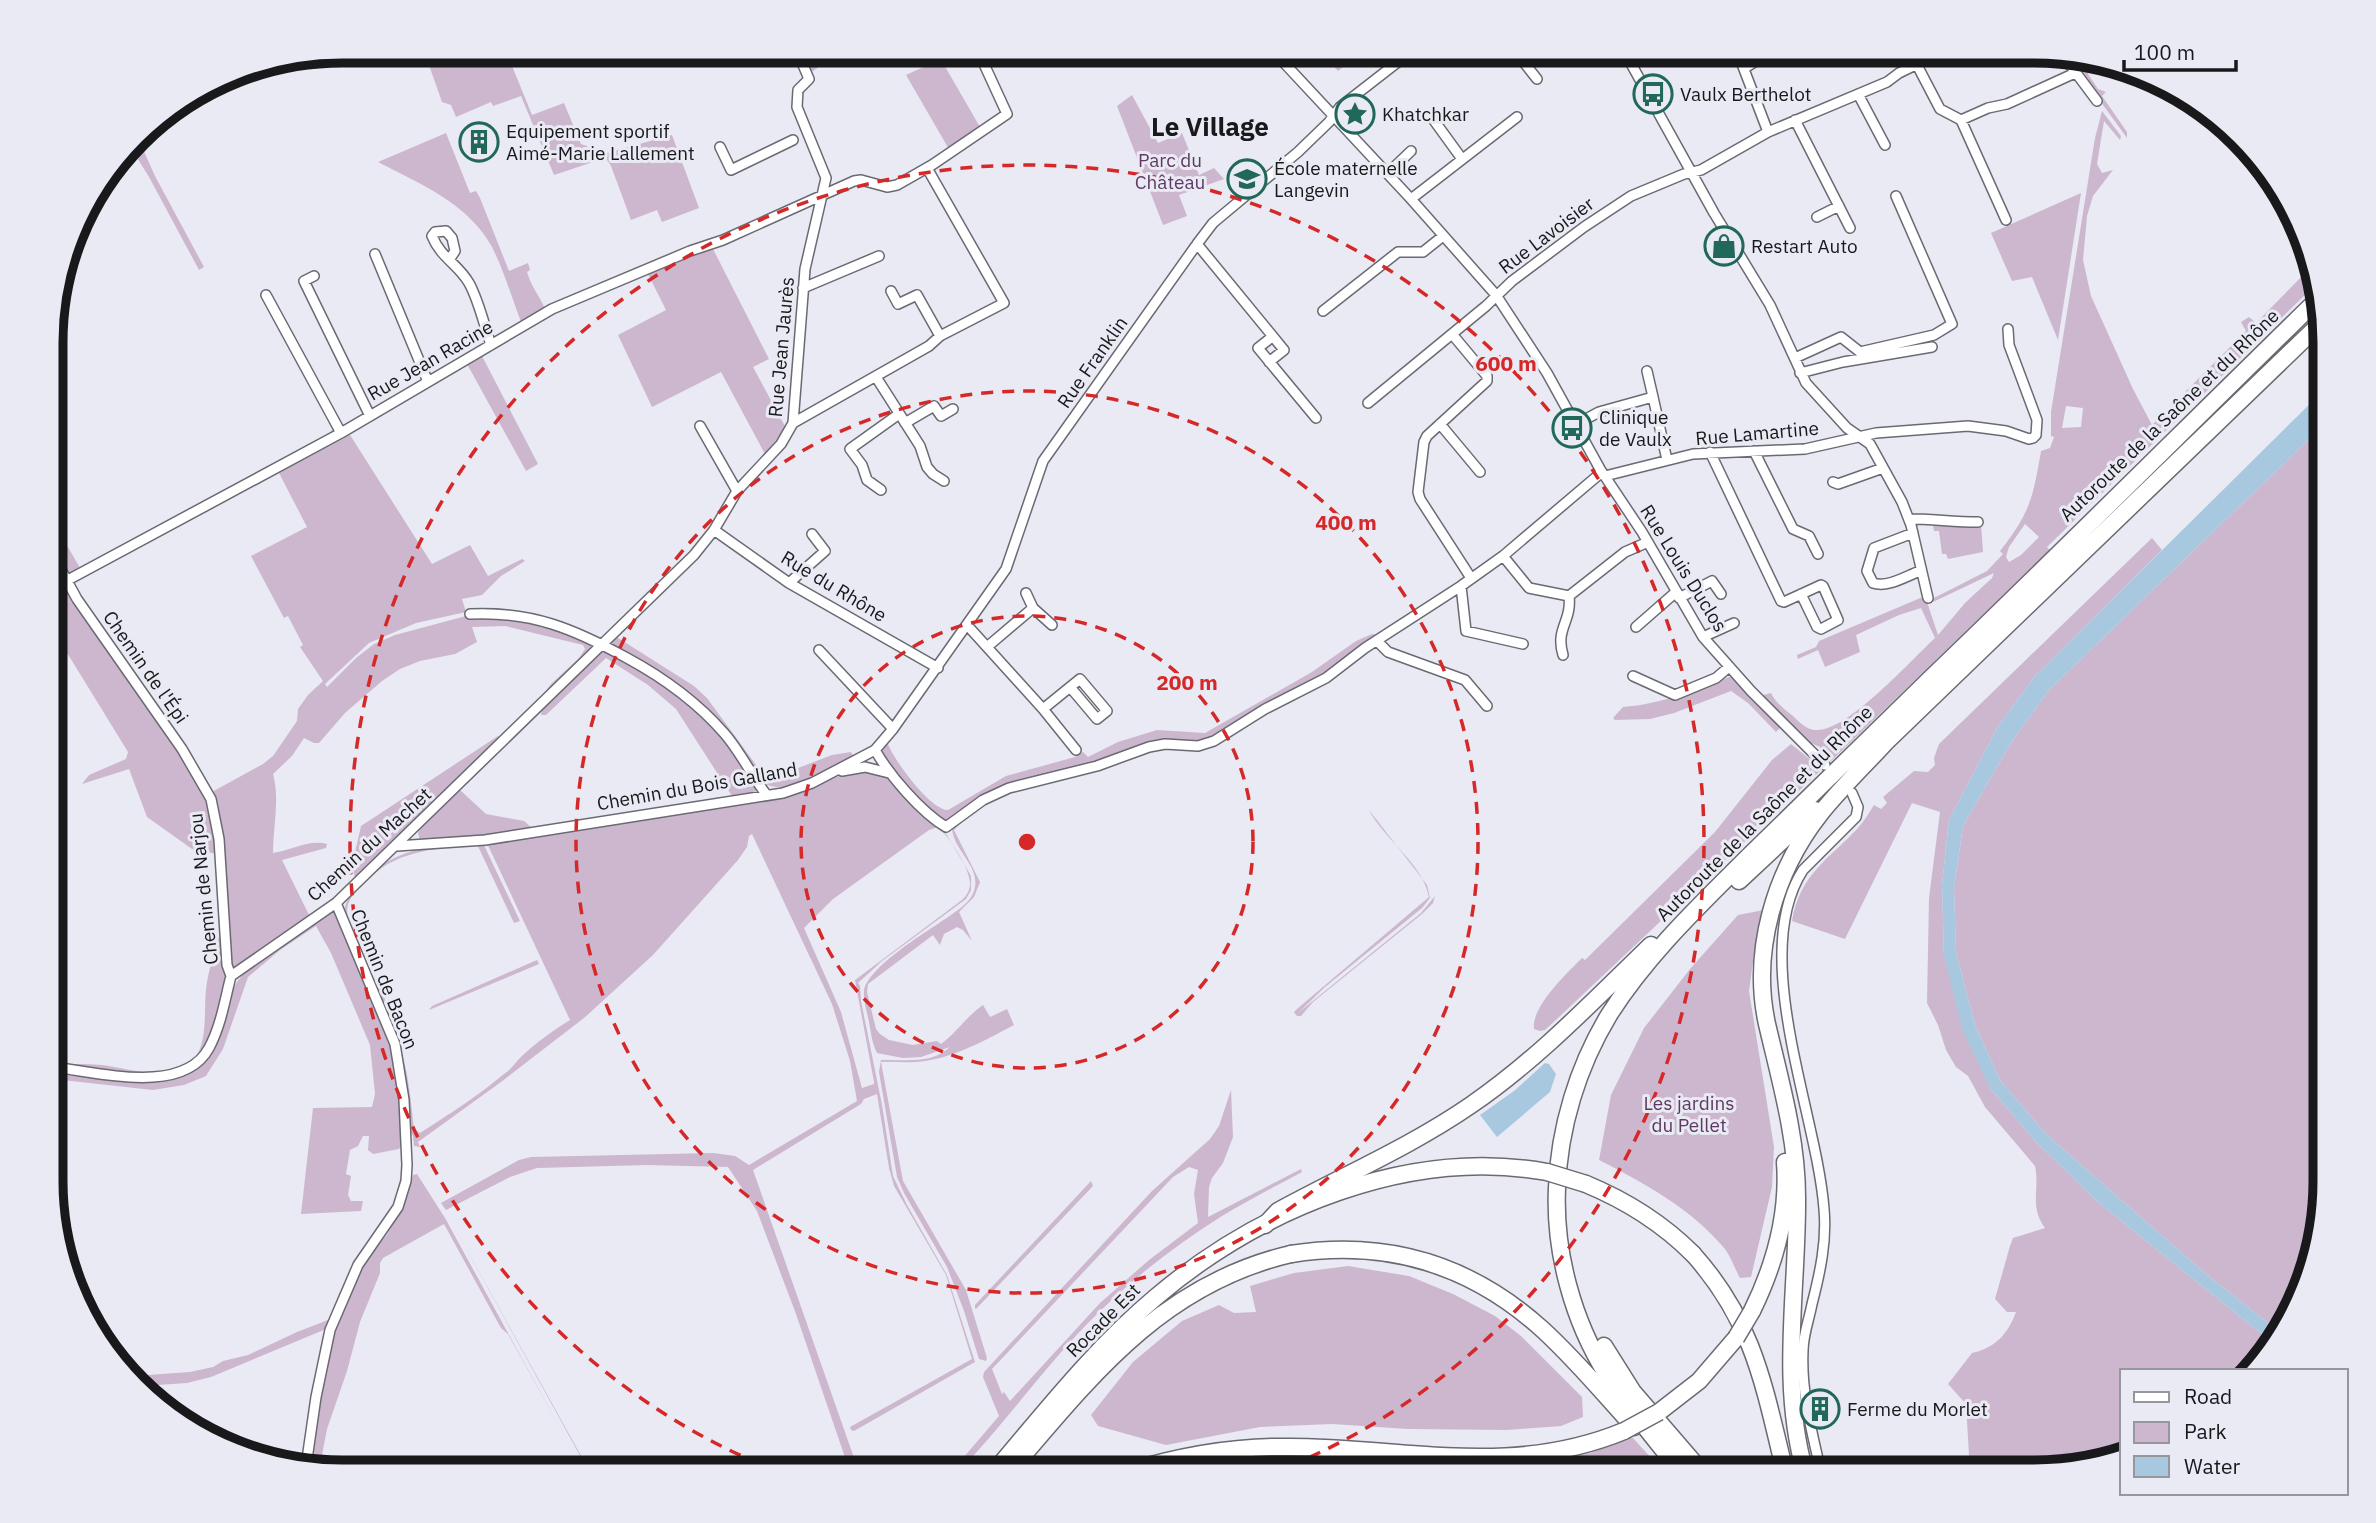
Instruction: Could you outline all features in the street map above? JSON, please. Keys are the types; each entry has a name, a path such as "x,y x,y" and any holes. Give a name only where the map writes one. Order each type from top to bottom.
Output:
{"highway":[{"name":"Autoroute de la Saône et du Rhône","path":"1672,1460 1607,1374 1582,1325 1564,1263 1557,1188 1566,1123 1575,1088 1589,1052 1631,983 1682,924 1876,730 2311,306"},
{"name":"Autoroute de la Saône et du Rhône","path":"1786,1131 1767,1038 1763,969 1770,915 1787,866 1801,840 1821,812 1885,743 2312,331"},
{"path":"1692,1460 1633,1392 1597,1333 1584,1302 1576,1275 1567,1211 1570,1161 1581,1102 1598,1058 1615,1026 1638,990 1670,952 1720,899 1885,743"},
{"path":"1265,1224 1278,1211 1406,1145 1480,1099 1551,1042 1664,932 1682,924"},
{"path":"1172,1460 1260,1447 1334,1448 1472,1458 1516,1457 1582,1446 1624,1431 1659,1412 1699,1381 1736,1338 1752,1311 1766,1282 1781,1231 1786,1177 1786,1131"},
{"path":"1786,1131 1797,1193 1790,1379 1796,1436 1802,1460"},
{"path":"1265,1224 1327,1197 1405,1174 1461,1165 1513,1166 1547,1172 1586,1184 1635,1206 1675,1236 1722,1290 1747,1335 1766,1388 1782,1460"},
{"name":"Rocade Est","path":"1004,1460 1064,1389 1135,1316 1190,1270 1265,1224"},
{"path":"1019,1460 1086,1383 1166,1310 1243,1267 1291,1254 1342,1249 1376,1251 1429,1262 1482,1284 1545,1331 1665,1460"}],"street":[{"name":"Rue Jean Jaurès","path":"604,644 694,555 714,530 737,491 781,444 793,423 805,269 826,178 800,136 796,98 798,90 809,79 802,63"},
{"name":"Rue Jean Racine","path":"63,583 341,433 552,309 690,251 723,240 860,180 887,187 897,185 1007,114 984,63"},
{"name":"Rue Louis Duclos","path":"1284,63 1412,199 1496,296 1547,373 1603,474 1648,542 1703,637 1825,765"},
{"name":"Rue Franklin","path":"875,750 939,668 1006,569 1043,461 1197,244 1213,223 1298,152 1340,107 1397,63"},
{"path":"1524,63 1537,79"},
{"path":"1632,63 1741,259 1770,305 1806,383 1847,428 1870,444 1909,519 1928,598"},
{"path":"1743,63 1768,132"},
{"path":"1745,68 1753,63"},
{"name":"Rue Lavoisier","path":"1368,403 1496,296 1584,227 1631,195 1712,166 1768,132 1887,82 1921,63"},
{"path":"1917,65 1940,109 1961,120 2006,220"},
{"path":"2070,65 2097,102"},
{"path":"1961,120 1988,108 2007,104 2075,73"},
{"path":"1858,94 1885,145"},
{"path":"1412,199 1517,117"},
{"path":"1433,119 1462,159"},
{"path":"1795,120 1850,228"},
{"path":"720,147 731,170 800,136"},
{"path":"1388,173 1410,151"},
{"path":"793,423 929,346 940,336 1004,303 927,167"},
{"path":"1795,358 1841,337 1860,352 1934,335 1952,324 1896,196"},
{"path":"1817,217 1839,206"},
{"path":"1323,311 1398,252 1423,252 1443,236"},
{"path":"1197,244 1284,350 1269,362"},
{"path":"375,254 428,382"},
{"path":"803,288 879,256"},
{"path":"449,260 468,282 491,345"},
{"path":"313,276 304,281 370,416"},
{"path":"891,291 898,304 917,295 940,336"},
{"path":"266,295 341,433"},
{"name":"Rue Lamartine","path":"1377,641 1503,556 1603,474 1710,452 1805,449 1876,433 1968,426 2006,431 2029,439 2036,435 2037,420 2009,345 2008,329"},
{"path":"1452,334 1487,376 1487,382 1424,442 1418,492 1426,509 1471,578"},
{"path":"1272,337 1258,348 1316,418"},
{"path":"1800,373 1843,362 1932,347"},
{"path":"1647,371 1667,460"},
{"path":"876,377 920,446 927,467 944,481"},
{"path":"1575,425 1599,412 1653,397"},
{"path":"881,490 867,480 862,465 850,449 902,418 934,406 941,416 953,409"},
{"path":"1440,424 1480,471"},
{"path":"700,426 737,491"},
{"path":"1754,451 1793,529 1809,536 1818,554"},
{"path":"1710,452 1782,601 1784,602 1801,594 1823,586 1838,620 1821,629 1801,594"},
{"path":"1833,482 1838,484 1883,468"},
{"path":"1909,519 1978,522"},
{"name":"Rue du Rhône","path":"714,530 789,583 939,668"},
{"path":"1913,533 1874,548 1867,570 1873,583 1878,585 1920,571"},
{"path":"789,583 825,551 812,534"},
{"path":"1503,556 1529,588 1569,596 1625,552 1648,542"},
{"name":"Chemin de l'Épi","path":"63,575 76,599 182,749 211,799"},
{"path":"1636,627 1677,595 1712,581 1721,594"},
{"path":"1461,586 1465,631 1523,644"},
{"path":"1026,593 1033,608 1052,625"},
{"path":"1563,655 1559,638 1570,612 1569,596"},
{"path":"987,647 1033,608"},
{"path":"470,614 506,613 556,624 604,644 675,686 727,736 766,794"},
{"path":"1703,637 1734,623"},
{"path":"967,625 1076,750"},
{"path":"875,750 889,774 933,819 946,827 977,804 1009,788 1097,766 1149,747 1164,744 1198,746 1210,743 1265,709 1318,682 1377,641 1388,652 1465,680 1486,706"},
{"name":"Chemin du Machet","path":"231,976 336,903 604,644"},
{"path":"818,650 893,729"},
{"path":"1633,676 1675,695 1716,678 1729,667"},
{"path":"1043,709 1070,687"},
{"name":"Chemin du Bois Galland","path":"397,846 485,840 794,790 875,750"},
{"path":"833,772 866,767 889,774"},
{"path":"1819,1460 1803,1390 1802,1351 1819,1278 1825,1212 1817,1156 1787,1015 1783,941 1785,913 1797,880 1803,870 1856,817 1858,807 1852,793"},
{"name":"Chemin de Narjou","path":"211,799 219,839 227,965 231,976"},
{"name":"Chemin de Bacon","path":"307,1458 330,1330 358,1265 398,1207 407,1165 404,1100 395,1044 336,903"},
{"path":"63,1068 155,1078 168,1077 191,1068 209,1049 217,1032 231,976"}],"green space":[{"path":"432,63 511,63 532,115 564,103 581,144 587,146 596,156 596,161 554,175 521,96 493,106 491,102 456,117 451,105 442,102 430,68"},
{"path":"806,63 825,63 810,73"},
{"path":"932,63 943,63 980,127 950,151 906,75"},
{"path":"1330,63 1348,63 1338,71"},
{"path":"2075,66 2089,68 2088,74 2098,89 2106,92 2102,96 2127,132 2127,138"},
{"name":"Parc du Château","path":"1132,95 1158,143 1182,133 1199,175 1214,168 1224,179 1179,195 1187,216 1163,225 1117,106"},
{"path":"2102,111 2121,136 2120,140 2104,121 2097,164 2102,173 2113,170 2093,196 2087,216 2083,260 2091,296 2152,425 2246,331 2241,322 2249,317 2256,323 2304,274 2309,291 2047,547 2050,550 1829,763 1820,747 1811,743 1763,695 1771,693 1780,706 1806,727 1813,730 1829,728 1861,708 1935,638 1921,608 1856,635 1860,652 1825,667 1818,650 1798,659 1797,655 1816,647 1819,641 1925,596 1938,635 1994,573 1933,602 1932,599 1987,571 2003,554 2000,551 2024,515 2041,451 2050,448 2054,437 2051,436 2051,412 2095,138","holes":["2066,406 2083,408 2081,427 2062,428","2025,524 2039,537 2021,555 2009,562 2006,557 2009,547"]},
{"path":"446,133 470,193 476,191 480,198 509,271 528,263 529,278 545,309 521,322 492,247 470,218 442,196 378,162"},
{"path":"672,135 699,208 662,222 657,210 631,220 611,166 603,154"},
{"path":"142,148 204,267 199,270 135,155"},
{"path":"2081,193 2058,340 2032,277 2012,281 1991,233"},
{"path":"712,247 769,359 753,367 786,428 765,454 721,372 652,407 618,335 666,310 648,274"},
{"path":"257,283 336,431 329,435 332,429 328,418"},
{"path":"482,356 538,464 526,471 467,364"},
{"path":"350,435 432,564 470,545 488,576 522,559 525,561 501,576 482,595 462,599 466,612 416,623 369,643 325,684 327,687 374,644 395,635 466,616 480,614 529,619 598,645 535,706 551,684 579,658 585,649 583,645 505,626 472,627 477,642 455,654 420,661 400,669 345,713 319,743 304,738 292,756 273,774 276,803 273,853 307,844 327,844 326,848 282,860 310,917 238,968 231,966 212,792 273,756 297,721 298,709 323,681 300,647 303,645 288,616 284,618 251,556 307,527 279,473"},
{"path":"2313,436 2313,1181 2311,1217 2303,1253 2292,1288 2272,1326 2206,1274 2046,1134 2000,1080 1975,1025 1956,952 1954,888 1963,826 2012,741 2049,690"},
{"path":"324,439 83,571 69,575 63,564 63,538 80,568"},
{"path":"1981,524 1983,552 1948,559 1946,554 1942,554 1939,531 1934,531 1933,526"},
{"path":"2152,538 2162,550 2035,676 1997,728 1949,820 1942,885 1944,955 1990,1088 2035,1141 2099,1203 2265,1337 2240,1369 2120,1369 2120,1446 2088,1455 2034,1460 1969,1460 1966,1404 1948,1384 1972,1353 1994,1344 2013,1320 2016,1312 2007,1312 1995,1299 2013,1238 2045,1228 2037,1212 2035,1166 1985,1107 1968,1076 1956,1067 1927,1003 1929,898 1940,812 1912,803 1845,939 1792,921 1801,891 1808,879 1858,828 1874,805 1881,809 1887,803 1883,797 1914,771 1928,772 1935,765 1934,758 1939,744"},
{"path":"63,590 70,593 178,746 208,802 217,854 192,849 147,817 129,769 82,784 89,775 126,759 128,752 63,646"},
{"path":"1372,634 1378,635 1330,672 1206,742 1174,741 1049,774 948,820 934,815 881,755 883,747 888,744 897,761 923,793 940,808 948,810 1006,776 1075,757 1083,752 1088,757 1118,742 1157,730 1205,733 1312,672 1356,641"},
{"path":"615,636 694,686 707,698 767,780 832,755 851,752 853,756 798,784 774,787 763,783 731,736 708,710 669,680 613,647 609,642"},
{"path":"605,649 660,678 693,705 727,743 758,791 732,796 676,709 648,685 606,658 546,715 541,715 542,709"},
{"path":"1732,676 1782,726 1776,732 1748,703 1731,691 1674,713 1650,719 1613,718 1623,707 1665,700"},
{"path":"498,736 500,739 355,878 352,865 361,826"},
{"path":"1791,744 1822,769 1545,1030 1534,1029 1538,1011 1559,981 1582,958 1585,960 1715,832 1772,760"},
{"path":"862,770 889,777 944,830 952,843 938,827 929,830 833,899 804,928 841,1012 862,1088 874,1082 855,980 963,898 970,886 964,865 971,876 971,890 966,899 882,961 858,983 893,1176 947,1275 975,1362 854,1431 851,1430 850,1427 972,1359 946,1275 894,1186 877,1094 864,1099 861,1104 753,1170 855,1460 846,1460 757,1211 728,1167 647,1165 537,1168 510,1177 446,1210 441,1203 519,1160 531,1157 713,1153 735,1156 749,1165 857,1101 850,1061 832,1004 752,834 738,860 653,955 584,1018 418,1142 420,1147 414,1146 405,1084 344,911 357,886 391,860 419,849 482,841 520,921 514,923 477,844 416,853 388,864 357,890 350,900 347,907 348,920 355,940 378,987 385,985 387,1011 400,1045 410,1091 414,1129 420,1133 484,1090 534,1045 570,1020 486,841 787,796"},
{"path":"459,789 486,814 524,821 532,828 483,836 420,841 418,833 422,825"},
{"path":"994,798 972,812 954,830 980,882 974,897 959,912 972,941 957,927 944,934 940,945 933,935 868,984 867,992 876,1029 889,1040 913,1045 937,1041 941,1044 983,1005 990,1017 1007,1009 1014,1025 941,1058 915,1062 881,1062 903,1181 966,1290 986,1361 979,1359 947,1267 897,1177 879,1072 881,1060 926,1059 950,1047 921,1057 903,1058 877,1053 864,991 868,981 888,960 959,910 972,896 975,887 973,872 952,829 979,806"},
{"path":"1396,845 1411,862 1421,878"},
{"path":"1421,878 1427,885 1430,898 1422,908 1325,987 1298,1013 1421,913 1435,896 1433,903 1422,914 1313,1002 1301,1016 1297,1016 1294,1012 1297,1009 1429,897"},
{"name":"Les jardins du Pellet","path":"1764,910 1749,991 1774,1147 1772,1187 1751,1277 1740,1278 1725,1249 1698,1221 1650,1188 1599,1160 1611,1095 1644,1028 1690,969 1738,915"},
{"path":"326,913 338,916 391,1039 398,1072 403,1142 399,1149 373,1154 368,1150 369,1136 363,1136 358,1146 350,1150 346,1174 351,1176 348,1195 351,1201 363,1201 361,1211 301,1214 313,1108 372,1107 375,1094 370,1045 331,953 316,926 280,950 248,977 223,1049 206,1076 184,1085 153,1090 63,1080 63,1070 117,1078 163,1079 184,1074 201,1064 214,1048 229,997 237,982 278,944"},
{"path":"221,930 227,985 213,1036 196,1062 177,1073 155,1076 63,1066 63,1063 95,1064 155,1073 181,1069 191,1062 202,1043 211,963"},
{"path":"537,960 539,964 429,1010 432,1006"},
{"path":"1231,1090 1233,1137 1223,1163 1209,1187 1208,1217 1301,1169 1302,1172 1222,1216 1135,1279 1071,1341 969,1460 961,1460 999,1416 983,1377 984,1372 1152,1191 1210,1139 1219,1126","holes":["1189,1167 1198,1170 1194,1194 1198,1223 1149,1260 1100,1303 1010,1401 1004,1392 1002,1394 992,1369 1173,1177"]},
{"path":"417,1174 445,1218 565,1437 444,1224 383,1258 380,1263 380,1273 360,1322 327,1429 321,1459 309,1458 333,1329 351,1281 387,1235 413,1175"},
{"path":"1091,1181 1093,1186 976,1309 975,1305"},
{"path":"451,1221 583,1460 582,1460"},
{"path":"1348,1266 1409,1276 1453,1294 1495,1316 1521,1336 1582,1397 1583,1417 1561,1426 1507,1430 1408,1429 1332,1424 1260,1427 1166,1445 1098,1426 1091,1415 1133,1362 1182,1321 1219,1305 1234,1313 1256,1312 1250,1286 1294,1273"},
{"path":"333,1318 326,1329 211,1377 187,1383 152,1385 142,1375 190,1372 213,1367 223,1361 248,1355"},
{"path":"1632,1437 1653,1460 1555,1460 1591,1453"},
{"path":"1300,1457 1355,1460 1268,1460"}],"water":[{"path":"2313,401 2313,436 2049,690 2012,741 1963,826 1954,888 1956,952 1975,1025 2000,1080 2046,1134 2206,1274 2272,1326 2265,1337 2099,1203 2035,1141 1990,1088 1962,1029 1944,955 1942,885 1949,820 1997,728 2035,676"},
{"path":"1545,1063 1549,1064 1556,1074 1550,1092 1497,1137 1480,1115 1514,1091"}],"place":[{"name":"Vaulx Berthelot","path":"1653,94"},
{"name":"Khatchkar","path":"1355,114"},
{"name":"Equipement sportif Aimé-Marie Lallement","path":"479,142"},
{"name":"École maternelle Langevin","path":"1247,179"},
{"name":"Restart Auto","path":"1724,246"},
{"name":"Clinique de Vaulx","path":"1572,428"},
{"name":"Ferme du Morlet","path":"1820,1409"}],"district":[{"name":"Le Village","path":"1210,127"}]}
